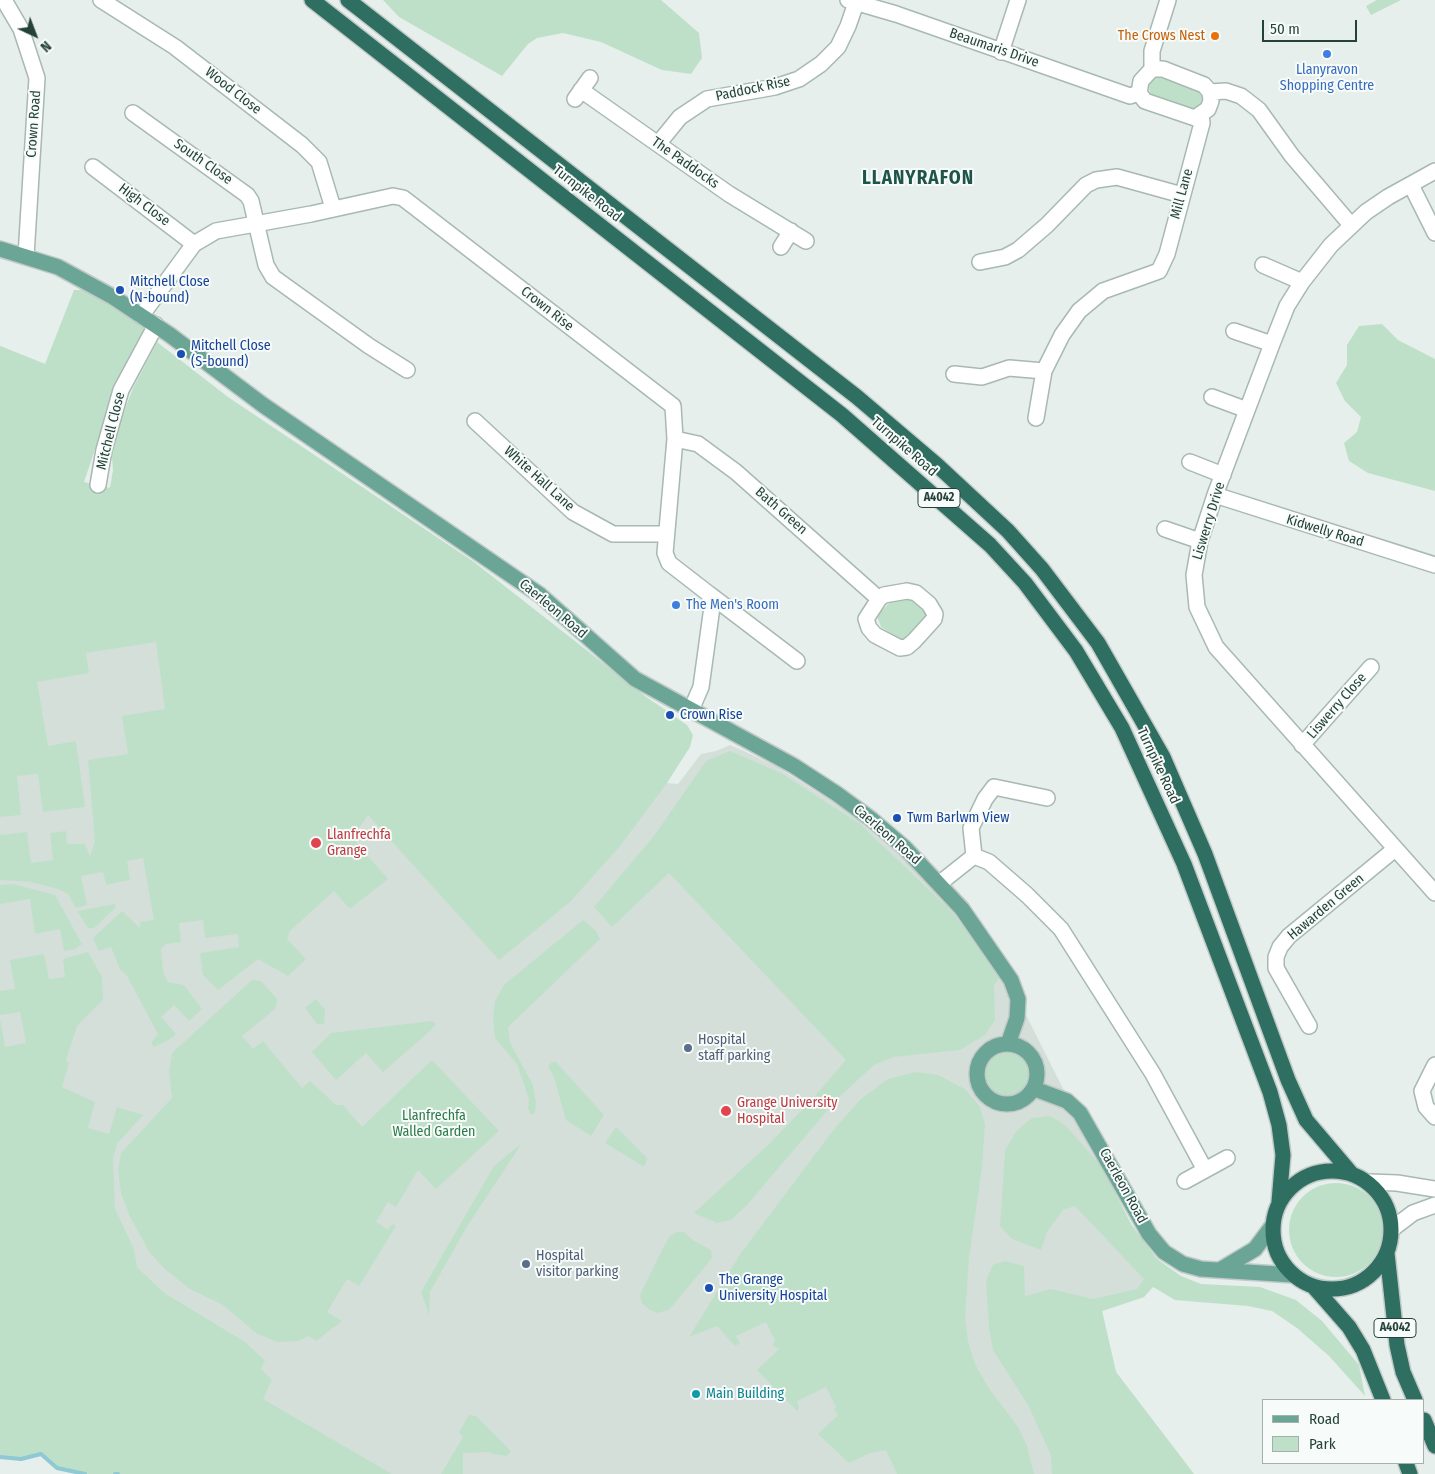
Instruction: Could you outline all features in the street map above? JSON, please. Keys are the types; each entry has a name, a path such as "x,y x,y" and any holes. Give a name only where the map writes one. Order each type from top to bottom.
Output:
{"highway":[{"name":"Turnpike Road","path":"312,0 842,415 990,545 1025,583 1076,651 1122,728 1184,864 1267,1083 1279,1125 1283,1155 1279,1202"},
{"name":"Turnpike Road","path":"348,0 857,398 937,465 1008,531 1042,569 1098,643 1163,757 1204,854 1292,1088 1306,1120 1351,1173"},
{"path":"1330,1170 1351,1173 1369,1182 1386,1203 1392,1229 1387,1253 1378,1268 1364,1280 1348,1287 1330,1289 1313,1286 1293,1275 1281,1261 1274,1244 1272,1225 1279,1202 1292,1186 1310,1174 1330,1170"},
{"name":"A4042","path":"1387,1253 1397,1345 1403,1372 1416,1399"},
{"name":"A4042","path":"1313,1286 1349,1327 1363,1350 1383,1399"},
{"path":"1425,1422 1435,1446"}],"main road":[{"name":"Caerleon Road","path":"0,249 26,256 79,277 156,325 263,405 540,595 635,679 794,766 837,794 904,848 940,883 962,909 1011,980 1018,999 1017,1018 1008,1044"},
{"path":"1008,1044 1018,1046 1033,1058 1037,1076 1035,1089 1023,1100 1013,1104 1002,1104 992,1101 984,1095 978,1086 976,1076 978,1065 990,1048 1008,1044"},
{"name":"Caerleon Road","path":"1035,1089 1067,1101 1085,1121 1150,1234 1164,1252 1183,1264 1220,1270 1293,1275"},
{"path":"1220,1270 1255,1249 1272,1225"}],"street":[{"name":"Crown Road","path":"4,0 21,29 37,78 26,256"},
{"name":"Wood Close","path":"101,0 175,46 302,145 319,162 333,208"},
{"path":"1001,52 1018,0"},
{"path":"1152,69 1152,51 1168,0"},
{"name":"Beaumaris Drive","path":"852,1 896,14 1130,96 1139,93"},
{"name":"Paddock Rise","path":"658,144 680,117 707,100 775,87 799,79 821,64 838,46 848,26 852,1"},
{"path":"1201,116 1195,118 1185,116 1145,100 1139,93 1140,81 1152,69 1163,69 1204,85 1210,92 1226,91 1241,96 1259,110 1292,156 1351,225"},
{"name":"The Paddocks","path":"590,78 578,95 658,144 729,194 806,241"},
{"name":"Mill Lane","path":"1044,371 1062,335 1078,311 1090,300 1103,292 1159,271 1167,254 1202,123 1201,116 1208,109 1211,100 1210,92"},
{"name":"South Close","path":"134,113 247,194 257,223"},
{"name":"High Close","path":"93,167 194,244"},
{"name":"Liswerry Drive","path":"1435,171 1388,197 1351,225 1331,245 1302,282 1287,306 1215,495 1200,542 1194,575 1197,607 1209,636 1230,664 1435,893"},
{"path":"980,262 1005,257 1018,250 1047,226 1080,190 1096,180 1117,177 1182,195"},
{"path":"1411,184 1435,233"},
{"name":"Crown Rise","path":"142,316 194,244 216,231 310,214 393,196 403,198 673,406 675,438 665,553 669,563 797,661"},
{"path":"257,223 266,265 273,277 369,346 407,370"},
{"path":"781,247 791,232"},
{"path":"1263,265 1302,282"},
{"name":"Mitchell Close","path":"98,485 104,450 121,390 156,325"},
{"path":"1234,331 1272,344"},
{"path":"954,374 982,377 1009,368 1044,371 1036,418"},
{"path":"1212,397 1247,410"},
{"name":"White Hall Lane","path":"475,421 573,512 613,534 666,534"},
{"name":"Bath Green","path":"675,438 698,444 736,472 879,598"},
{"path":"1190,462 1223,475"},
{"name":"Kidwelly Road","path":"1215,495 1435,565"},
{"path":"1165,529 1200,542"},
{"path":"907,591 916,593 933,610 935,614 934,619 907,647 900,648 875,635 869,628 866,619 879,598 884,594 907,591"},
{"path":"691,710 701,687 712,607 709,594"},
{"name":"Liswerry Close","path":"1302,745 1371,667"},
{"path":"974,856 971,828 985,799 994,787 1047,798"},
{"name":"Hawarden Green","path":"1309,1026 1276,968 1276,957 1280,947 1289,936 1395,849"},
{"path":"940,883 974,856"},
{"path":"974,856 989,862 1027,895 1061,929 1153,1074 1205,1170"},
{"path":"1435,1065 1422,1091 1426,1107 1435,1117"},
{"path":"1185,1181 1227,1158"},
{"path":"1369,1182 1397,1183 1435,1189"},
{"path":"1392,1229 1413,1213 1435,1205"}],"shaded area":[{"path":"0,346 45,364 76,481 109,488 120,467 667,783 678,784 701,754 716,751 730,745 744,751 777,767 855,816 918,870 947,903 993,962 1018,999 1131,1224 1157,1259 1165,1265 1144,1297 1102,1311 1116,1372 1194,1474 360,1474 244,1400 244,1341 165,1293 137,1267 0,1079"}],"green space":[{"path":"383,0 661,0 699,33 702,58 691,74 662,70 601,42 563,33 537,38 528,44 502,76 399,17"},
{"path":"1377,0 1401,0 1371,15 1366,6"},
{"path":"1157,75 1198,88 1207,98 1200,113 1151,96 1148,84"},
{"path":"74,290 89,290 148,328 110,405 84,482 110,488 113,470 111,446 133,388 157,342 228,397 474,562 645,696 687,725 693,735 690,747 667,783 620,846 570,902 499,960 368,815 352,838 388,879 350,909 334,891 290,931 287,939 306,959 288,976 258,959 218,990 203,975 200,953 239,947 238,934 205,938 203,920 179,923 181,942 166,944 161,949 163,972 168,982 184,985 202,1009 189,1021 174,1005 161,1017 176,1034 169,1040 154,1047 151,1043 158,1034 126,974 120,970 111,947 99,951 93,938 122,911 140,928 140,922 154,920 143,858 127,861 130,880 106,885 103,872 81,876 87,905 76,908 68,894 58,889 31,882 0,880 0,835 27,832 31,863 53,860 50,833 66,831 67,844 85,844 90,856 95,842 88,760 128,754 122,716 165,709 156,642 86,653 89,673 37,682 48,746 76,741 85,807 43,812 38,774 17,776 21,815 0,817 0,346 45,364"},
{"path":"1382,324 1398,340 1435,359 1435,491 1368,473 1349,461 1344,443 1357,432 1361,417 1345,401 1336,383 1347,365 1347,345 1359,326"},
{"path":"915,598 926,610 927,617 903,641 881,627 877,616 893,599"},
{"path":"730,751 781,773 860,824 947,907 993,962 1001,976 994,985 995,1020 985,1035 960,1050 893,1057 874,1065 837,1099 747,1205 731,1220 717,1223 694,1213 767,1146 807,1105 846,1060 669,873 612,927 594,907 654,836 706,761"},
{"path":"13,884 55,895 82,944 75,949 64,951 60,929 35,934 30,899 0,904 0,885"},
{"path":"115,904 116,907 94,928 88,928 77,911"},
{"path":"583,920 596,931 600,939 508,1027 510,1043 533,1085 536,1104 535,1113 531,1115 528,1108 529,1099 517,1064 495,1038 493,1018 495,1001 504,985"},
{"path":"88,952 102,977 103,1000 77,1026 66,1060 69,1063 62,1087 95,1102 88,1128 109,1134 117,1107 143,1115 117,1144 113,1159 115,1209 134,1249 137,1267 165,1293 244,1341 265,1361 261,1369 272,1380 263,1399 392,1474 85,1474 57,1468 41,1454 21,1459 0,1457 0,1019 5,1047 26,1043 20,1012 0,1015 0,991 15,989 10,960 44,954 49,979 65,977 63,959"},
{"name":"Llanfrechfa Walled Garden","path":"252,980 261,981 277,999 276,1008 242,1036 253,1049 263,1041 302,1088 310,1081 336,1105 343,1105 362,1127 432,1060 499,1131 436,1189 418,1170 396,1207 388,1202 376,1222 388,1230 392,1224 396,1226 359,1286 347,1279 327,1312 342,1321 316,1341 308,1336 299,1341 277,1342 256,1333 223,1305 190,1289 166,1270 150,1253 130,1217 121,1193 118,1170 121,1153 172,1098 169,1072 172,1053"},
{"path":"316,999 325,1010 324,1024 317,1024 305,1008"},
{"path":"432,1021 436,1024 431,1030 383,1072 366,1053 336,1080 312,1052 331,1033"},
{"path":"1003,1053 1011,1053 1023,1059 1029,1075 1023,1091 1011,1097 1003,1097 991,1091 985,1079 985,1071 991,1059"},
{"path":"552,1062 556,1062 604,1115 591,1136 566,1120 554,1077 548,1066"},
{"path":"915,1072 938,1075 965,1089 980,1107 985,1124 982,1167 969,1258 965,1318 968,1341 975,1364 988,1387 1018,1427 1027,1446 1034,1474 897,1474 886,1450 870,1453 849,1463 818,1434 838,1415 834,1410 836,1407 826,1387 797,1401 799,1408 797,1411 757,1370 779,1349 772,1345 775,1341 766,1322 736,1336 740,1343 735,1346 717,1326 689,1337 741,1253 834,1129 861,1099 888,1079"},
{"path":"1050,1116 1065,1125 1102,1167 1131,1224 1157,1259 1181,1276 1201,1284 1260,1287 1296,1300 1322,1321 1359,1365 1365,1396 1329,1356 1297,1328 1272,1311 1248,1306 1175,1300 1153,1287 1144,1297 1102,1311 1116,1372 1194,1474 1052,1474 1051,1455 1028,1405 993,1350 989,1328 986,1281 993,1265 1005,1261 1024,1266 1025,1296 1051,1289 1093,1299 1137,1289 1144,1279 1075,1206 1063,1210 1047,1232 1041,1250 1012,1239 1000,1226 1005,1150 1017,1130 1032,1118"},
{"path":"616,1127 647,1158 645,1165 643,1166 605,1143"},
{"path":"522,1143 466,1228 430,1292 429,1315 421,1292 494,1166"},
{"path":"1327,1183 1345,1183 1370,1196 1380,1212 1383,1230 1380,1248 1370,1264 1345,1277 1327,1277 1302,1264 1289,1239 1289,1221 1302,1196"},
{"path":"677,1232 684,1232 694,1241 711,1250 712,1258 675,1303 668,1310 658,1313 650,1310 642,1303 640,1295 664,1246 670,1236"},
{"path":"469,1415 476,1416 511,1451 507,1456 492,1454 491,1452 463,1453 463,1474 441,1474 463,1437 459,1432"}],"waterway":[{"path":"0,1457 21,1459 41,1454 57,1468 85,1474"}],"place":[{"name":"The Crows Nest","path":"1215,36"},
{"name":"Llanyravon Shopping Centre","path":"1327,54"},
{"name":"Mitchell Close (N-bound)","path":"120,290"},
{"name":"Mitchell Close (S-bound)","path":"181,354"},
{"name":"The Men's Room","path":"676,605"},
{"name":"Crown Rise","path":"670,715"},
{"name":"Twm Barlwm View","path":"897,818"},
{"name":"Llanfrechfa Grange","path":"316,843"},
{"name":"Hospital staff parking","path":"688,1048"},
{"name":"Grange University Hospital","path":"726,1111"},
{"name":"Hospital visitor parking","path":"526,1264"},
{"name":"The Grange University Hospital","path":"709,1288"},
{"name":"Main Building","path":"696,1394"}],"district":[{"name":"LLANYRAFON","path":"918,179"}]}
